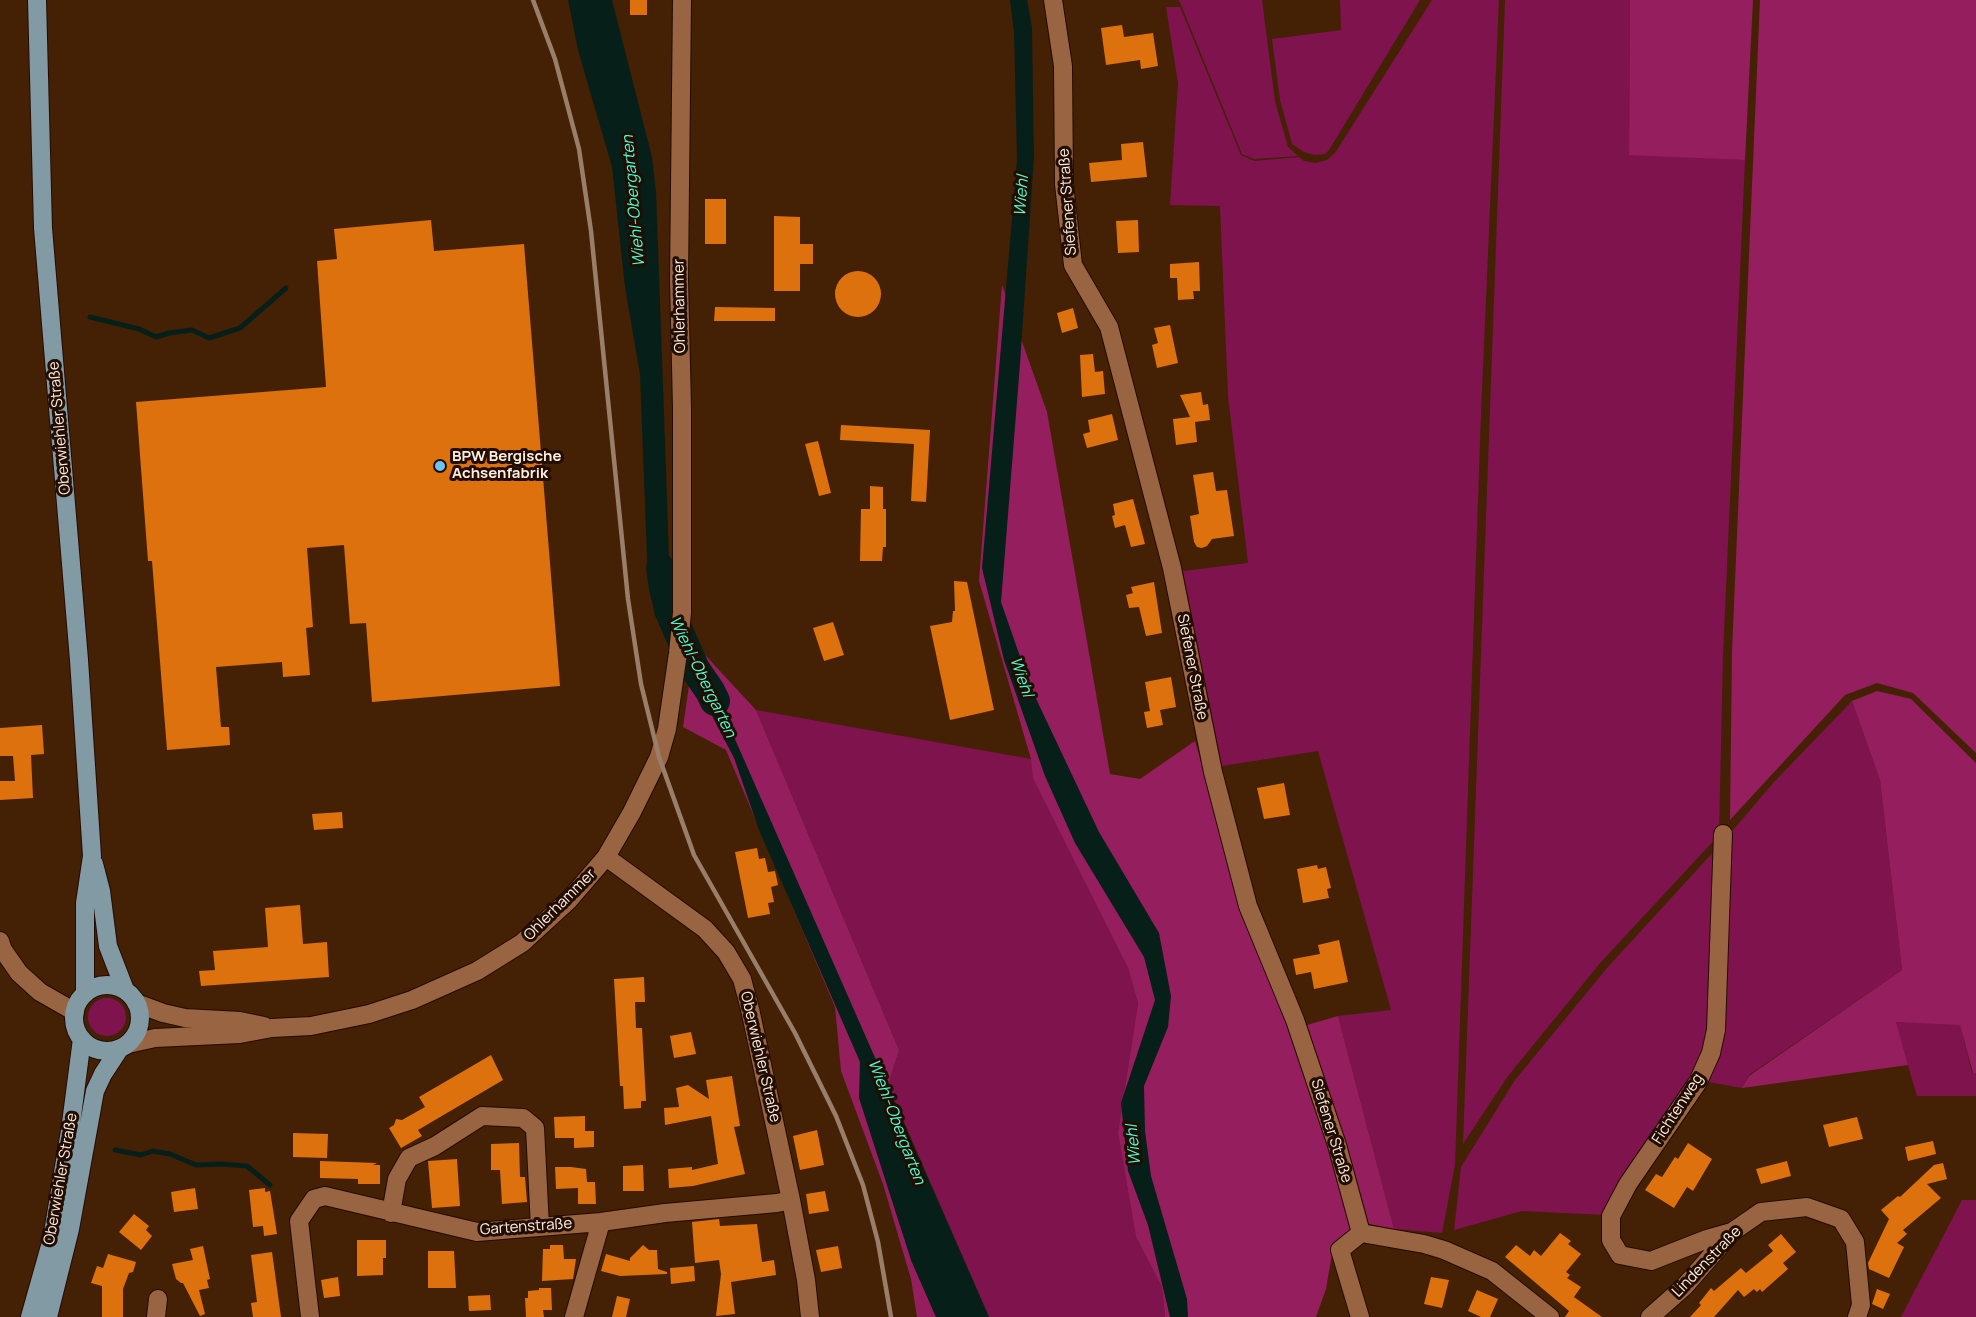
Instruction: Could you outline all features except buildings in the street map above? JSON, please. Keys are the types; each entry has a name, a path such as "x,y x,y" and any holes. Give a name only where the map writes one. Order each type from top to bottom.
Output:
{"main road":[{"name":"Oberwiehler Straße","path":"37,0 43,228 79,660 92,856 101,891 108,946 130,997"},
{"name":"Oberwiehler Straße","path":"85,994 85,903 92,856"},
{"path":"104,985 114,986 130,997 140,1021 138,1030 124,1046 110,1051 99,1050 82,1040 74,1022 78,1002 85,994 104,985"},
{"name":"Oberwiehler Straße","path":"30,1317 52,1239 82,1040"},
{"name":"Oberwiehler Straße","path":"48,1317 70,1229 95,1091 103,1074 124,1046"}],"street":[{"name":"Ohlerhammer","path":"124,1046 154,1038 240,1034 272,1028 310,1026 369,1014 412,1000 477,971 522,943 569,900 606,857 632,812 659,757 667,729 682,613 679,268 682,0"},
{"name":"Siefener Straße","path":"1053,0 1063,66 1065,184 1073,265 1109,327 1172,568 1213,771 1248,906 1295,1020 1337,1145 1361,1233"},
{"name":"Fichtenweg","path":"1723,834 1716,1030 1711,1053 1698,1082 1628,1184 1611,1216 1611,1240 1620,1255 1651,1261 1707,1239 1732,1232"},
{"name":"Oberwiehler Straße","path":"606,857 705,929 726,952 742,979 757,1038 791,1200 806,1280 810,1317"},
{"path":"0,941 3,950 19,973 40,992 75,1012"},
{"name":"Ohlerhammer","path":"130,997 162,1013 185,1018 240,1021 272,1028"},
{"path":"391,1213 397,1179 409,1158 435,1146 482,1116 523,1118 535,1128 540,1227"},
{"name":"Gartenstraße","path":"310,1317 299,1221 314,1199 325,1196 477,1232 601,1222 791,1200"},
{"name":"Lindenstraße","path":"1650,1317 1684,1287 1732,1232 1761,1212 1790,1207 1807,1207 1841,1219 1855,1242 1861,1305 1857,1317"},
{"path":"574,1317 601,1222"},
{"path":"1360,1317 1340,1250 1361,1233 1424,1244 1444,1250 1492,1271 1550,1317"}],"shaded area":[{"path":"1179,0 1262,0 1275,101 1288,147 1298,156 1254,159 1242,154"},
{"path":"1340,0 1420,0 1329,150 1325,154 1314,155 1292,144 1280,100 1272,39 1341,30"},
{"path":"1432,0 1499,0 1481,414 1455,1165 1442,1233 1394,1229 1338,1016 1391,1010 1318,751 1222,766 1183,571 1248,563 1228,396 1220,206 1170,205 1178,83 1166,7 1180,7 1241,155 1254,161 1299,157 1304,161 1316,163 1327,160 1335,153"},
{"path":"1505,0 1630,0 1629,154 1745,160 1723,656 1719,835 1601,962 1508,1076 1463,1144"},
{"path":"1630,0 1753,0 1745,160 1629,155"},
{"path":"1760,0 1976,0 1976,753 1913,693 1877,683 1845,695 1730,820 1732,651"},
{"path":"1002,285 1047,412 1110,774 1140,779 1195,741 1244,913 1290,1030 1338,1016 1394,1229 1360,1222 1334,1242 1326,1289 1316,1317 1165,1317 1162,1287 1136,1237 1118,1133 1138,1003 1128,968 1033,778 1031,759 979,581"},
{"path":"695,644 756,710 899,1050 888,1085 911,1260 936,1317 917,1317 911,1279 883,1184 841,1071 835,1007 726,750 683,727"},
{"path":"1877,691 1911,699 1976,763 1976,1073 1973,1073 1960,1025 1896,1022 1908,1065 1742,1088 1749,1076 1902,970 1880,780 1852,701"},
{"path":"1852,701 1880,780 1902,970 1749,1075 1742,1088 1703,1081 1605,1215 1522,1211 1454,1230 1461,1167 1515,1080 1607,968 1728,836 1774,782"},
{"path":"756,710 1031,759 1034,778 1128,968 1138,1003 1118,1133 1136,1237 1162,1287 1165,1317 989,1317 888,1085 899,1050"},
{"path":"107,998 121,1003 126,1017 121,1031 107,1036 93,1031 88,1017 93,1003"},
{"path":"1895,1022 1960,1024 1972,1073 1976,1073 1976,1096 1917,1096"},
{"path":"1962,1200 1976,1200 1976,1317 1901,1317"}],"water":[{"path":"568,0 612,0 652,157 656,191 666,469 670,589 668,630 651,599 648,583 640,375 625,287 612,167 578,50"},
{"name":"Wiehl","path":"1010,0 1027,0 1032,27 1034,158 1001,602 1031,688 1099,832 1159,933 1171,996 1168,1027 1144,1086 1145,1131 1151,1176 1187,1299 1188,1317 1170,1317 1148,1225 1128,1171 1121,1103 1155,1000 1144,957 1075,843 1045,776 1004,660 982,568 1017,160 1014,33"},
{"path":"695,644 989,1317 936,1317 911,1260 859,1098 860,1062 759,830 734,758 692,677"}],"waterway":[{"path":"90,317 139,329 156,337 192,330 209,338 240,328 286,288"},
{"name":"Wiehl-Obergarten","path":"661,569 669,610 695,669 715,701"},
{"path":"115,1150 141,1155 153,1151 170,1154 196,1165 247,1166 270,1185"}],"railway":[{"path":"533,0 555,59 579,149 591,231 628,599 641,684 659,757 694,855 795,1033 836,1116 863,1185 878,1242 891,1317"}],"place":[{"name":"BPW Bergische Achsenfabrik","path":"440,466"}]}
